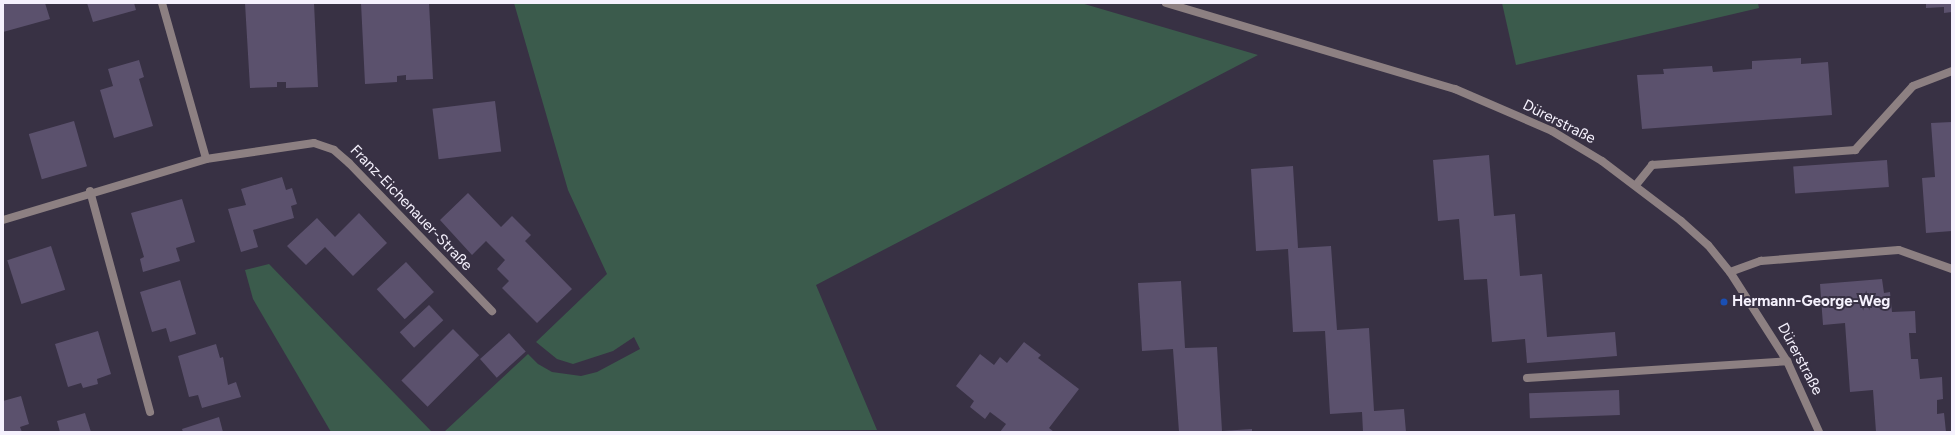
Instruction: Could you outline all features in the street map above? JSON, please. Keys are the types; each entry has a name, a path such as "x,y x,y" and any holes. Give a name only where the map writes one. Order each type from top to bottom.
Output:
{"street":[{"path":"162,3 206,159"},
{"name":"Dürerstraße","path":"1166,3 1455,89 1552,131 1636,185 1708,245 1730,272 1787,360 1819,432"},
{"path":"1636,185 1652,165 1855,150 1913,86 1952,70"},
{"name":"Franz-Eichenauer-Straße","path":"3,220 90,191 206,159 314,143 334,150 492,311"},
{"path":"90,191 150,412"},
{"path":"1730,272 1761,261 1899,250 1952,269"},
{"path":"1527,378 1787,360"}],"green space":[{"path":"514,3 1081,3 1258,55 816,285 877,430 444,432 528,354 538,364 552,372 581,376 597,372 640,349 634,337 613,351 573,364 557,359 536,342 607,274 568,190"},
{"path":"1502,3 1758,3 1759,8 1516,65"},
{"path":"269,264 432,432 331,432 253,299 245,270"}],"building":[{"path":"3,3 45,3 50,19 3,32"},
{"path":"87,3 134,3 136,10 93,22"},
{"path":"245,3 314,3 318,87 286,88 286,82 277,82 277,87 250,88"},
{"path":"361,3 429,3 433,79 406,80 406,75 397,76 397,82 365,84"},
{"path":"1926,3 1952,3 1952,12 1944,13 1944,7 1926,8"},
{"path":"1801,58 1801,64 1828,62 1832,115 1642,129 1637,75 1664,74 1663,69 1712,66 1713,72 1752,69 1752,61"},
{"path":"139,60 144,77 139,79 153,126 114,138 100,90 113,86 108,69"},
{"path":"495,101 501,152 439,159 432,109"},
{"path":"74,121 87,166 42,179 29,134"},
{"path":"1952,122 1952,231 1926,233 1922,178 1935,177 1931,123"},
{"path":"1489,155 1494,216 1515,214 1520,276 1542,274 1547,337 1615,332 1617,356 1527,363 1525,339 1492,342 1487,279 1464,280 1459,219 1438,221 1433,160"},
{"path":"1887,160 1889,187 1795,193 1793,167"},
{"path":"1293,166 1298,248 1331,246 1337,330 1369,328 1374,411 1404,409 1406,432 1363,432 1362,412 1330,414 1325,331 1293,332 1288,249 1256,251 1251,169"},
{"path":"282,177 286,190 292,188 297,204 291,206 294,218 253,230 258,247 241,252 228,209 246,205 241,189"},
{"path":"468,193 501,227 512,216 531,235 525,241 572,289 537,323 502,288 509,281 497,269 505,260 486,241 472,255 440,220"},
{"path":"182,199 195,242 176,248 180,261 143,272 140,259 144,257 131,213"},
{"path":"359,213 387,243 353,276 325,247 306,265 287,246 317,218 335,237"},
{"path":"51,246 65,290 21,304 7,260"},
{"path":"406,262 434,292 405,319 377,289"},
{"path":"1882,279 1884,293 1890,292 1892,312 1915,311 1916,333 1909,333 1911,359 1918,359 1920,379 1942,377 1943,399 1937,400 1937,414 1944,413 1946,432 1876,432 1873,390 1850,392 1845,323 1823,325 1820,284"},
{"path":"180,280 196,334 170,342 166,328 152,332 140,292"},
{"path":"1181,281 1185,348 1217,347 1222,431 1252,429 1252,432 1179,432 1173,349 1142,351 1138,283"},
{"path":"429,305 443,320 414,348 400,332"},
{"path":"453,329 479,355 428,407 401,381"},
{"path":"98,331 111,374 97,379 98,384 83,388 81,383 68,387 55,344"},
{"path":"509,333 526,352 497,378 480,359"},
{"path":"1024,342 1041,355 1038,358 1079,389 1049,428 1054,432 1000,432 1006,424 990,412 985,419 970,407 974,401 956,386 980,354 994,365 1000,357 1007,363"},
{"path":"216,344 220,358 223,357 228,385 236,382 241,397 202,408 198,395 189,397 178,356"},
{"path":"1619,390 1620,415 1530,418 1529,393"},
{"path":"21,396 29,424 20,427 22,432 3,432 3,401"},
{"path":"85,413 91,432 60,432 57,421"},
{"path":"219,417 223,432 183,432 182,429"}],"place":[{"name":"Hermann-George-Weg","path":"1724,302"}]}
